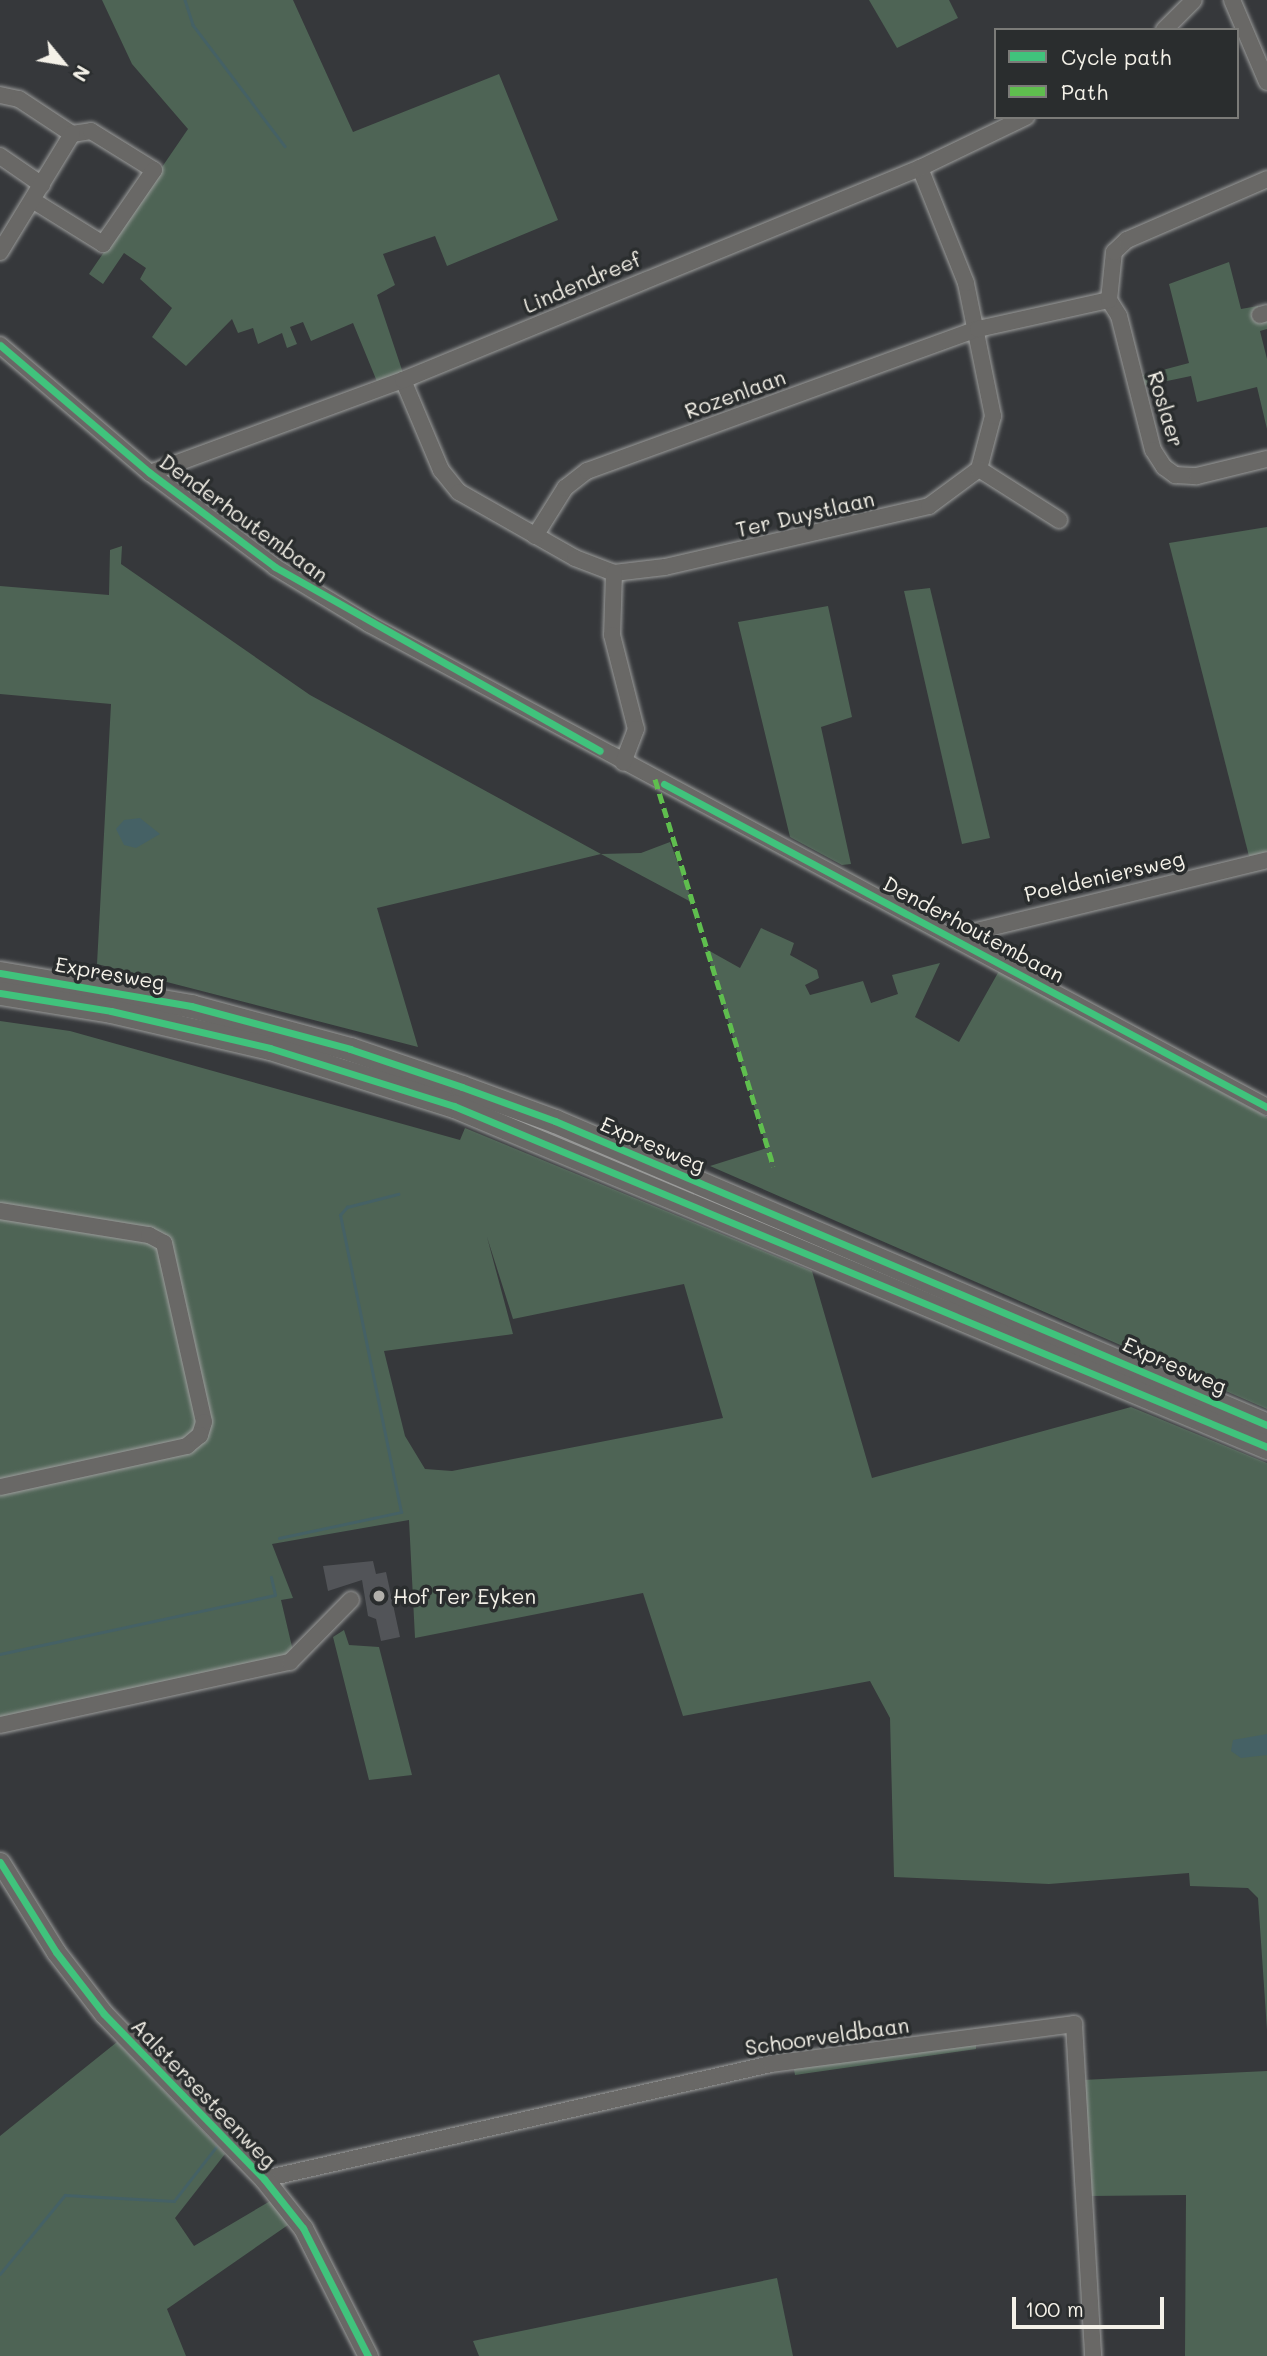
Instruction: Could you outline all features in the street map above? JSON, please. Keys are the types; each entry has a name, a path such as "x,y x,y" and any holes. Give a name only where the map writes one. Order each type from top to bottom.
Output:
{"highway":[{"name":"Expresweg","path":"0,973 191,1006 350,1049 462,1087 555,1121 1267,1425"},
{"name":"Expresweg","path":"0,993 111,1011 270,1048 454,1105 1267,1447"}],"main road":[{"name":"Aalstersesteenweg","path":"0,1862 56,1952 104,2014 264,2179 303,2228 368,2356"}],"street":[{"path":"1166,28 1194,0"},
{"path":"1232,0 1267,82"},
{"path":"0,95 19,99 72,134 91,131 154,170 103,244 34,201"},
{"name":"Lindendreef","path":"150,473 403,380 920,168 1022,119"},
{"path":"0,252 34,201 72,134"},
{"path":"0,156 42,185"},
{"path":"920,168 967,283 978,329 993,416 979,469 1059,520"},
{"name":"Roslaer","path":"1267,179 1127,240 1114,251 1109,300 1119,316 1153,450 1164,467 1175,475 1197,476 1267,459"},
{"path":"978,329 1109,300"},
{"name":"Rozenlaan","path":"535,536 565,488 587,471 978,329"},
{"name":"Denderhoutembaan","path":"0,345 150,473 275,567 623,763 1267,1107"},
{"path":"403,380 449,482 470,501 535,536 614,573 612,635 636,729 623,763"},
{"name":"Ter Duystlaan","path":"614,573 665,567 904,514 947,497 979,469"},
{"name":"Poeldeniersweg","path":"952,937 1267,860"},
{"path":"0,1211 149,1235 164,1243 204,1422 201,1435 187,1446 0,1487"},
{"path":"0,1725 290,1662 351,1601"},
{"name":"Schoorveldbaan","path":"264,2179 771,2064 1074,2024 1093,2356"}],"green space":[{"path":"102,0 293,0 353,132 499,74 558,220 447,266 435,236 383,254 395,285 377,295 403,373 378,384 353,323 311,341 303,322 290,327 297,344 287,348 282,333 258,344 253,328 238,333 232,319 186,366 152,337 172,308 140,279 146,268 124,253 103,284 89,274 188,129 132,64"},
{"path":"869,0 949,0 958,18 897,48"},
{"path":"1229,262 1241,309 1258,306 1261,317 1267,317 1267,329 1260,331 1267,359 1267,429 1257,387 1197,402 1191,376 1143,386 1140,376 1189,363 1169,284"},
{"path":"1267,527 1267,855 1250,860 1169,543"},
{"path":"122,546 121,564 310,695 601,854 377,908 418,1047 97,964 111,704 0,694 0,586 109,595 110,550"},
{"path":"930,588 990,838 962,844 904,591"},
{"path":"828,606 852,717 821,727 851,864 842,865 790,837 738,622"},
{"path":"670,842 693,903 601,854 641,853"},
{"path":"761,928 794,943 790,955 817,970 819,978 805,985 810,995 863,981 871,1003 898,994 892,975 940,963 915,1017 959,1042 999,971 1267,1117 1267,1409 710,1166 767,1148 706,949 740,968"},
{"path":"0,1021 70,1031 460,1140 465,1128 812,1271 872,1478 1131,1407 1267,1463 1267,2030 1258,1898 1248,1888 1190,1886 1189,1873 1049,1884 894,1877 890,1718 870,1681 683,1716 643,1593 415,1638 409,1520 272,1544 293,1598 281,1600 293,1651 285,1658 0,1719","holes":["487,1237 513,1319 684,1284 723,1418 452,1471 425,1469 405,1436 384,1351 513,1334"]},
{"path":"344,1630 349,1645 379,1647 412,1775 369,1780 333,1637"},
{"path":"976,2037 976,2049 795,2075 793,2064"},
{"path":"117,2042 225,2154 175,2218 194,2246 272,2200 288,2225 167,2309 186,2356 0,2356 0,2136"},
{"path":"1267,2071 1267,2356 1185,2356 1186,2195 1090,2196 1082,2080"},
{"path":"777,2278 793,2356 479,2356 473,2341"}],"water":[{"path":"140,818 160,834 136,848 124,845 116,829 124,820"},
{"path":"1267,1734 1267,1755 1241,1758 1231,1751 1233,1740"}],"building":[{"name":"Hof Ter Eyken","path":"373,1561 376,1574 386,1572 400,1637 381,1641 376,1619 368,1616 362,1580 328,1591 323,1566"}],"waterway":[{"path":"185,0 193,25 285,146"},
{"path":"279,1538 401,1512 340,1215 347,1207 398,1194"},
{"path":"0,1654 275,1595 271,1577"},
{"path":"0,2274 65,2195 174,2201 216,2147"}],"marked path":[{"path":"655,779 773,1166"}],"cycle path":[{"path":"0,345 150,473 275,567 600,751"},
{"path":"664,784 1267,1107"},
{"path":"0,973 191,1006 350,1049 462,1087 555,1121 1267,1425"},
{"path":"0,993 111,1011 270,1048 454,1106 1267,1447"},
{"path":"0,1862 56,1952 104,2014 264,2179 303,2228 368,2356"}],"place":[{"name":"Hof Ter Eyken","path":"379,1596"}]}
